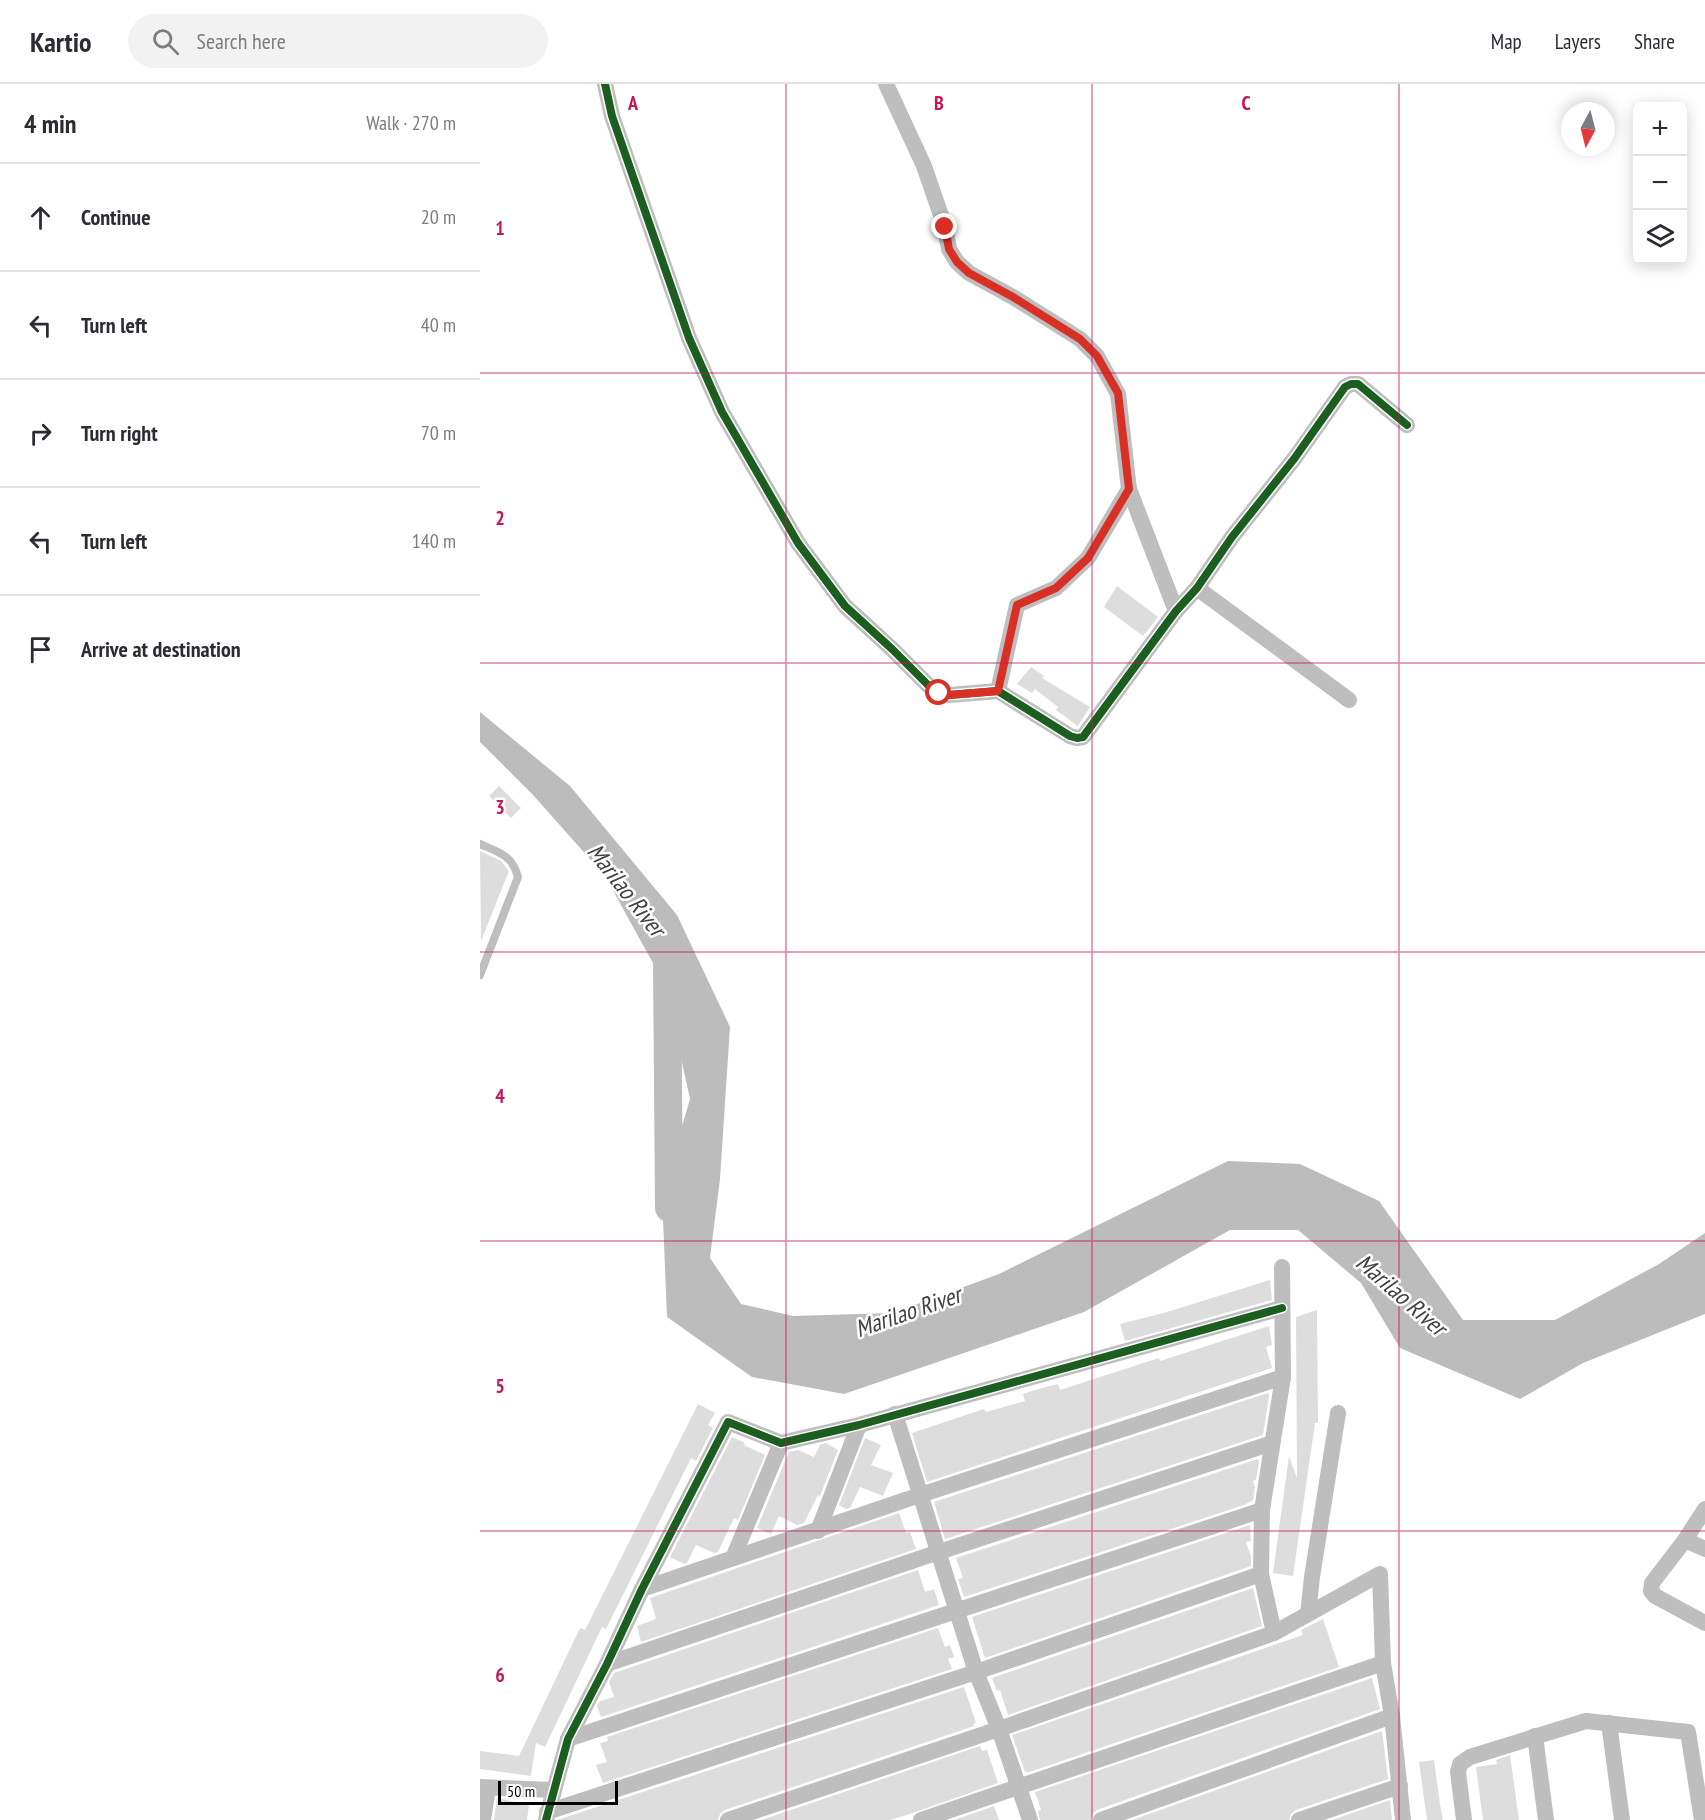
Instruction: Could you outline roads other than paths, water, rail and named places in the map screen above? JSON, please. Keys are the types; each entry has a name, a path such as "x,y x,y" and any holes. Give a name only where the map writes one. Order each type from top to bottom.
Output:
{"street":[{"path":"605,84 612,116 689,338 722,412 798,543 845,606 939,693 949,695 998,691 1070,736 1083,737 1176,611 1197,588 1232,537 1294,459 1345,387 1358,384 1407,424"},
{"path":"886,84 920,156 939,209 949,249 957,262 969,273 1013,297 1080,339 1097,356 1118,393 1129,489 1176,611"},
{"path":"998,691 1017,605 1056,588 1082,565 1129,489"},
{"path":"1197,588 1349,700"},
{"path":"1274,1633 1261,1574 1262,1510 1283,1377 1282,1267"},
{"path":"547,1816 568,1739 728,1422 781,1443 859,1425 1282,1308"},
{"path":"642,1589 920,1495 1283,1377"},
{"path":"1308,1614 1338,1413"},
{"path":"895,1414 976,1671 1030,1820"},
{"path":"818,1531 859,1425"},
{"path":"733,1558 781,1443"},
{"path":"607,1664 1272,1443"},
{"path":"1705,1509 1652,1583 1651,1591 1655,1596 1705,1623"},
{"path":"568,1739 1262,1510"},
{"path":"1685,1540 1705,1549"},
{"path":"547,1816 1261,1574"},
{"path":"728,1820 999,1730 1274,1633 1380,1574 1383,1663 1392,1716 1403,1820"},
{"path":"921,1820 1383,1663"},
{"path":"1101,1820 1392,1716"},
{"path":"1464,1820 1458,1772 1460,1764 1470,1757 1586,1721 1688,1732 1701,1772 1702,1820"},
{"path":"1609,1722 1622,1820"},
{"path":"1534,1736 1546,1820"},
{"path":"1299,1820 1400,1786"},
{"path":"483,1820 484,1788 553,1790"}],"lane":[{"path":"480,844 504,855 515,865 518,878 480,975"}],"water":[{"path":"480,712 570,786 677,915 730,1027 720,1179 710,1258 741,1304 793,1316 893,1313 999,1274 1228,1161 1300,1164 1379,1201 1463,1320 1555,1320 1659,1264 1705,1233 1705,1314 1583,1363 1520,1399 1400,1348 1361,1283 1298,1230 1230,1230 1084,1312 844,1394 752,1377 667,1317 662,1194 690,1099 665,985 605,876 533,795 480,742"}],"waterway":[{"name":"Marilao River","path":"667,960 669,1208"}]}
